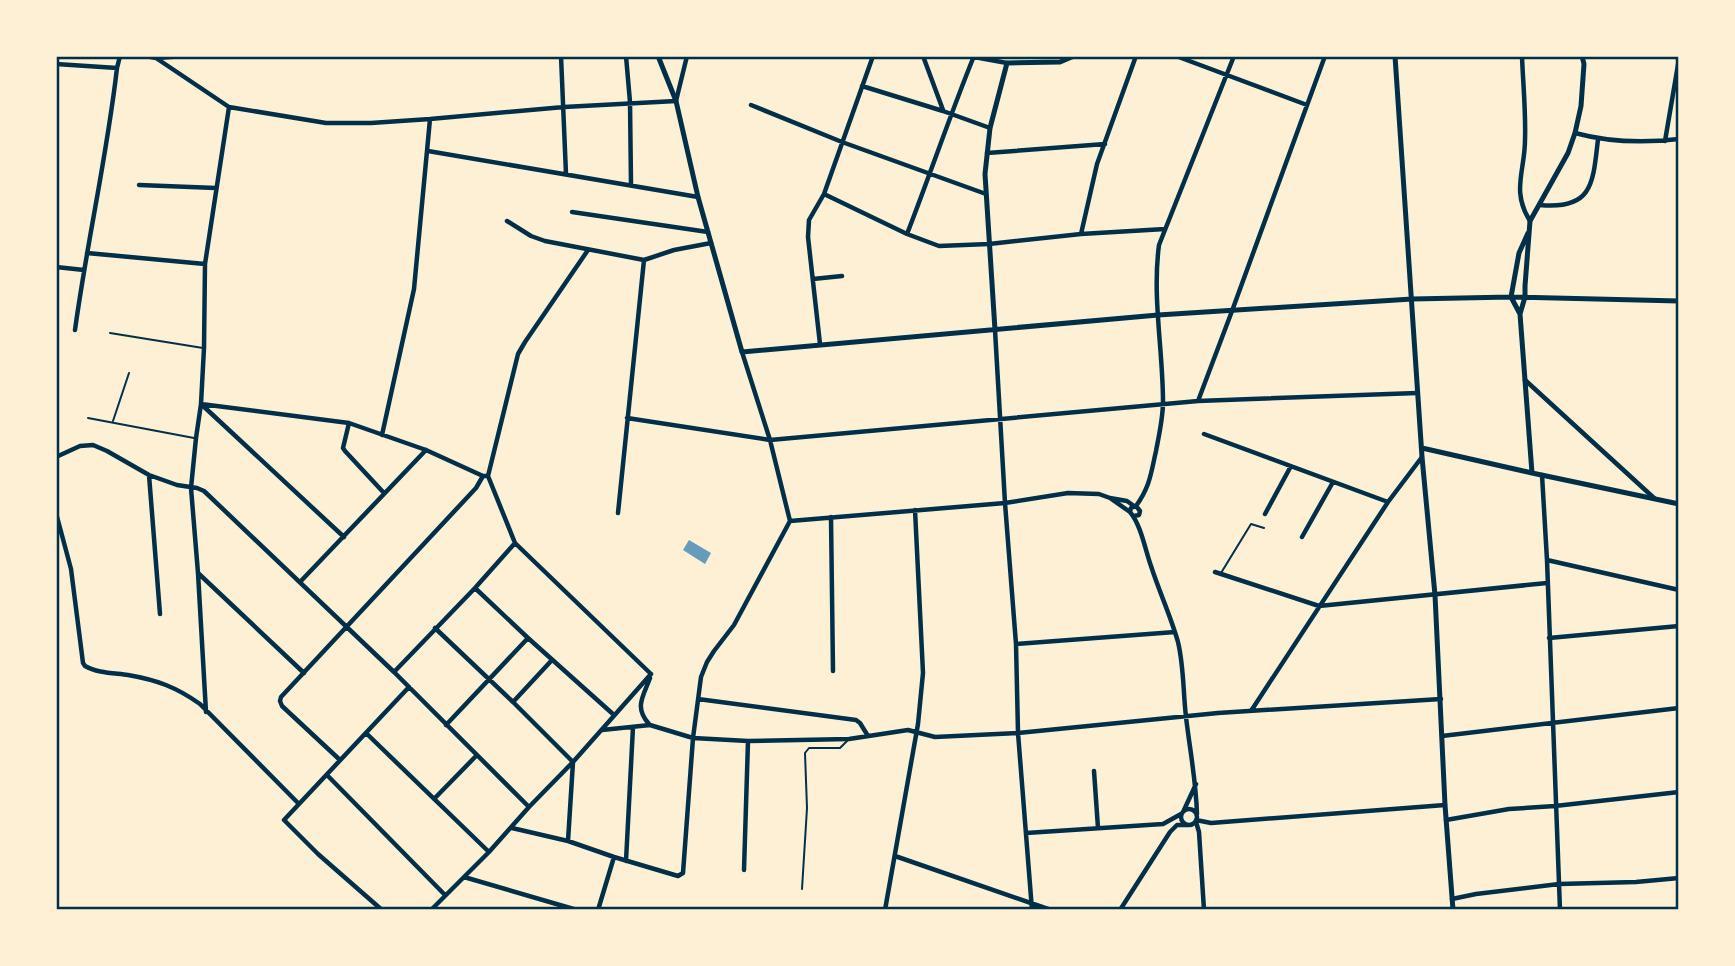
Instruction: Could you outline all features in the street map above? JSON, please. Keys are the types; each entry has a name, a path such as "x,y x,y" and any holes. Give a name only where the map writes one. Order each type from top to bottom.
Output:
{"street":[{"path":"75,330 120,56"},
{"path":"145,56 184,56"},
{"path":"562,56 566,174"},
{"path":"626,56 630,102 631,184"},
{"path":"512,828 568,841 614,858 678,876 682,874 685,869 693,738 701,677 707,662 734,625 790,521 770,440 698,197 676,101 658,56"},
{"path":"676,101 687,56"},
{"path":"820,344 809,220 824,194 873,56"},
{"path":"923,56 943,111"},
{"path":"907,234 973,56 1007,63 1060,62 1074,56"},
{"path":"1081,234 1097,164 1136,56"},
{"path":"1176,56 1307,105"},
{"path":"1204,910 1199,832 1194,821 1196,783 1186,716 1182,660 1140,532 1136,511 1148,487 1163,404 1158,315 1159,246 1234,56"},
{"path":"1198,401 1325,56"},
{"path":"1522,56 1525,142 1520,194 1521,205 1530,221"},
{"path":"1532,473 1520,314 1525,297 1530,221 1568,153 1576,133 1581,106 1584,64 1582,56"},
{"path":"1394,57 1417,393 1435,594 1452,910"},
{"path":"156,58 229,107 326,123 371,123 630,102 676,101"},
{"path":"1665,141 1679,59"},
{"path":"1007,63 990,128 985,174 1016,644 1018,733 1032,910"},
{"path":"56,64 117,68"},
{"path":"862,86 990,128"},
{"path":"751,105 842,142 987,194"},
{"path":"206,712 191,488 201,404 205,264 229,107"},
{"path":"382,435 414,289 430,119"},
{"path":"1576,133 1598,139 1679,139"},
{"path":"1540,205 1566,205 1585,195 1596,161 1598,139"},
{"path":"987,153 1105,144"},
{"path":"428,151 698,197"},
{"path":"139,185 216,188"},
{"path":"824,194 907,234 939,246 1165,229"},
{"path":"572,212 708,232"},
{"path":"507,221 531,236 643,260 674,250 711,243"},
{"path":"1520,314 1511,297 1519,253 1529,232"},
{"path":"340,760 282,706 282,696 486,476 518,354 588,250"},
{"path":"87,253 205,264"},
{"path":"618,513 643,260"},
{"path":"56,267 83,270"},
{"path":"813,279 842,276"},
{"path":"742,352 1158,315 1412,299 1525,297 1679,301"},
{"path":"1525,380 1654,498"},
{"path":"626,418 770,440 1198,401 1417,393"},
{"path":"201,404 349,423 426,450 486,476 515,543 651,674"},
{"path":"201,404 344,537"},
{"path":"349,423 345,451 384,493"},
{"path":"1204,434 1388,502"},
{"path":"56,457 80,446 93,445 149,475 204,492 394,672 529,807"},
{"path":"1422,449 1679,504"},
{"path":"300,582 426,450"},
{"path":"1251,712 1388,502 1422,457"},
{"path":"1265,514 1291,466"},
{"path":"149,475 160,614"},
{"path":"1542,475 1560,910"},
{"path":"1302,537 1333,482"},
{"path":"790,521 1005,503 1068,493 1099,494 1136,511"},
{"path":"884,910 916,732 923,673 915,510"},
{"path":"56,513 71,569 85,666 174,687 200,704 299,804"},
{"path":"831,517 833,671"},
{"path":"394,672 515,543"},
{"path":"1547,560 1679,590"},
{"path":"198,573 304,673"},
{"path":"1218,573 1319,606 1547,583"},
{"path":"475,588 614,715"},
{"path":"1549,638 1679,626"},
{"path":"435,628 573,762 568,841"},
{"path":"1016,644 1175,632"},
{"path":"446,725 528,638"},
{"path":"513,702 552,660"},
{"path":"431,910 512,828 651,674"},
{"path":"650,725 642,716 640,706 651,674"},
{"path":"382,910 284,820 409,687"},
{"path":"698,699 856,720 867,736"},
{"path":"602,730 650,725 693,738 748,741 849,739 908,730 935,737 1018,733 1288,708 1441,699"},
{"path":"1442,736 1679,708"},
{"path":"626,861 633,727"},
{"path":"366,733 489,852"},
{"path":"744,870 748,741"},
{"path":"434,799 477,755"},
{"path":"1094,771 1098,828"},
{"path":"327,775 445,895"},
{"path":"1120,910 1167,828 1182,812 1196,783"},
{"path":"1446,820 1509,809 1679,792"},
{"path":"1182,812 1182,821 1211,822 1445,805"},
{"path":"1182,812 1190,808 1195,811 1194,821"},
{"path":"1026,833 1098,828 1167,828 1194,821"},
{"path":"895,856 1051,910"},
{"path":"598,910 614,858"},
{"path":"463,877 577,910"},
{"path":"1452,899 1559,884 1679,878"}],"lane":[{"path":"110,333 204,348"},
{"path":"113,422 129,373"},
{"path":"88,418 195,438"},
{"path":"1218,573 1251,524 1264,528"},
{"path":"802,889 807,808 805,753 809,748 840,748 849,739"}],"water":[{"path":"689,540 711,553 705,564 683,550"}]}
